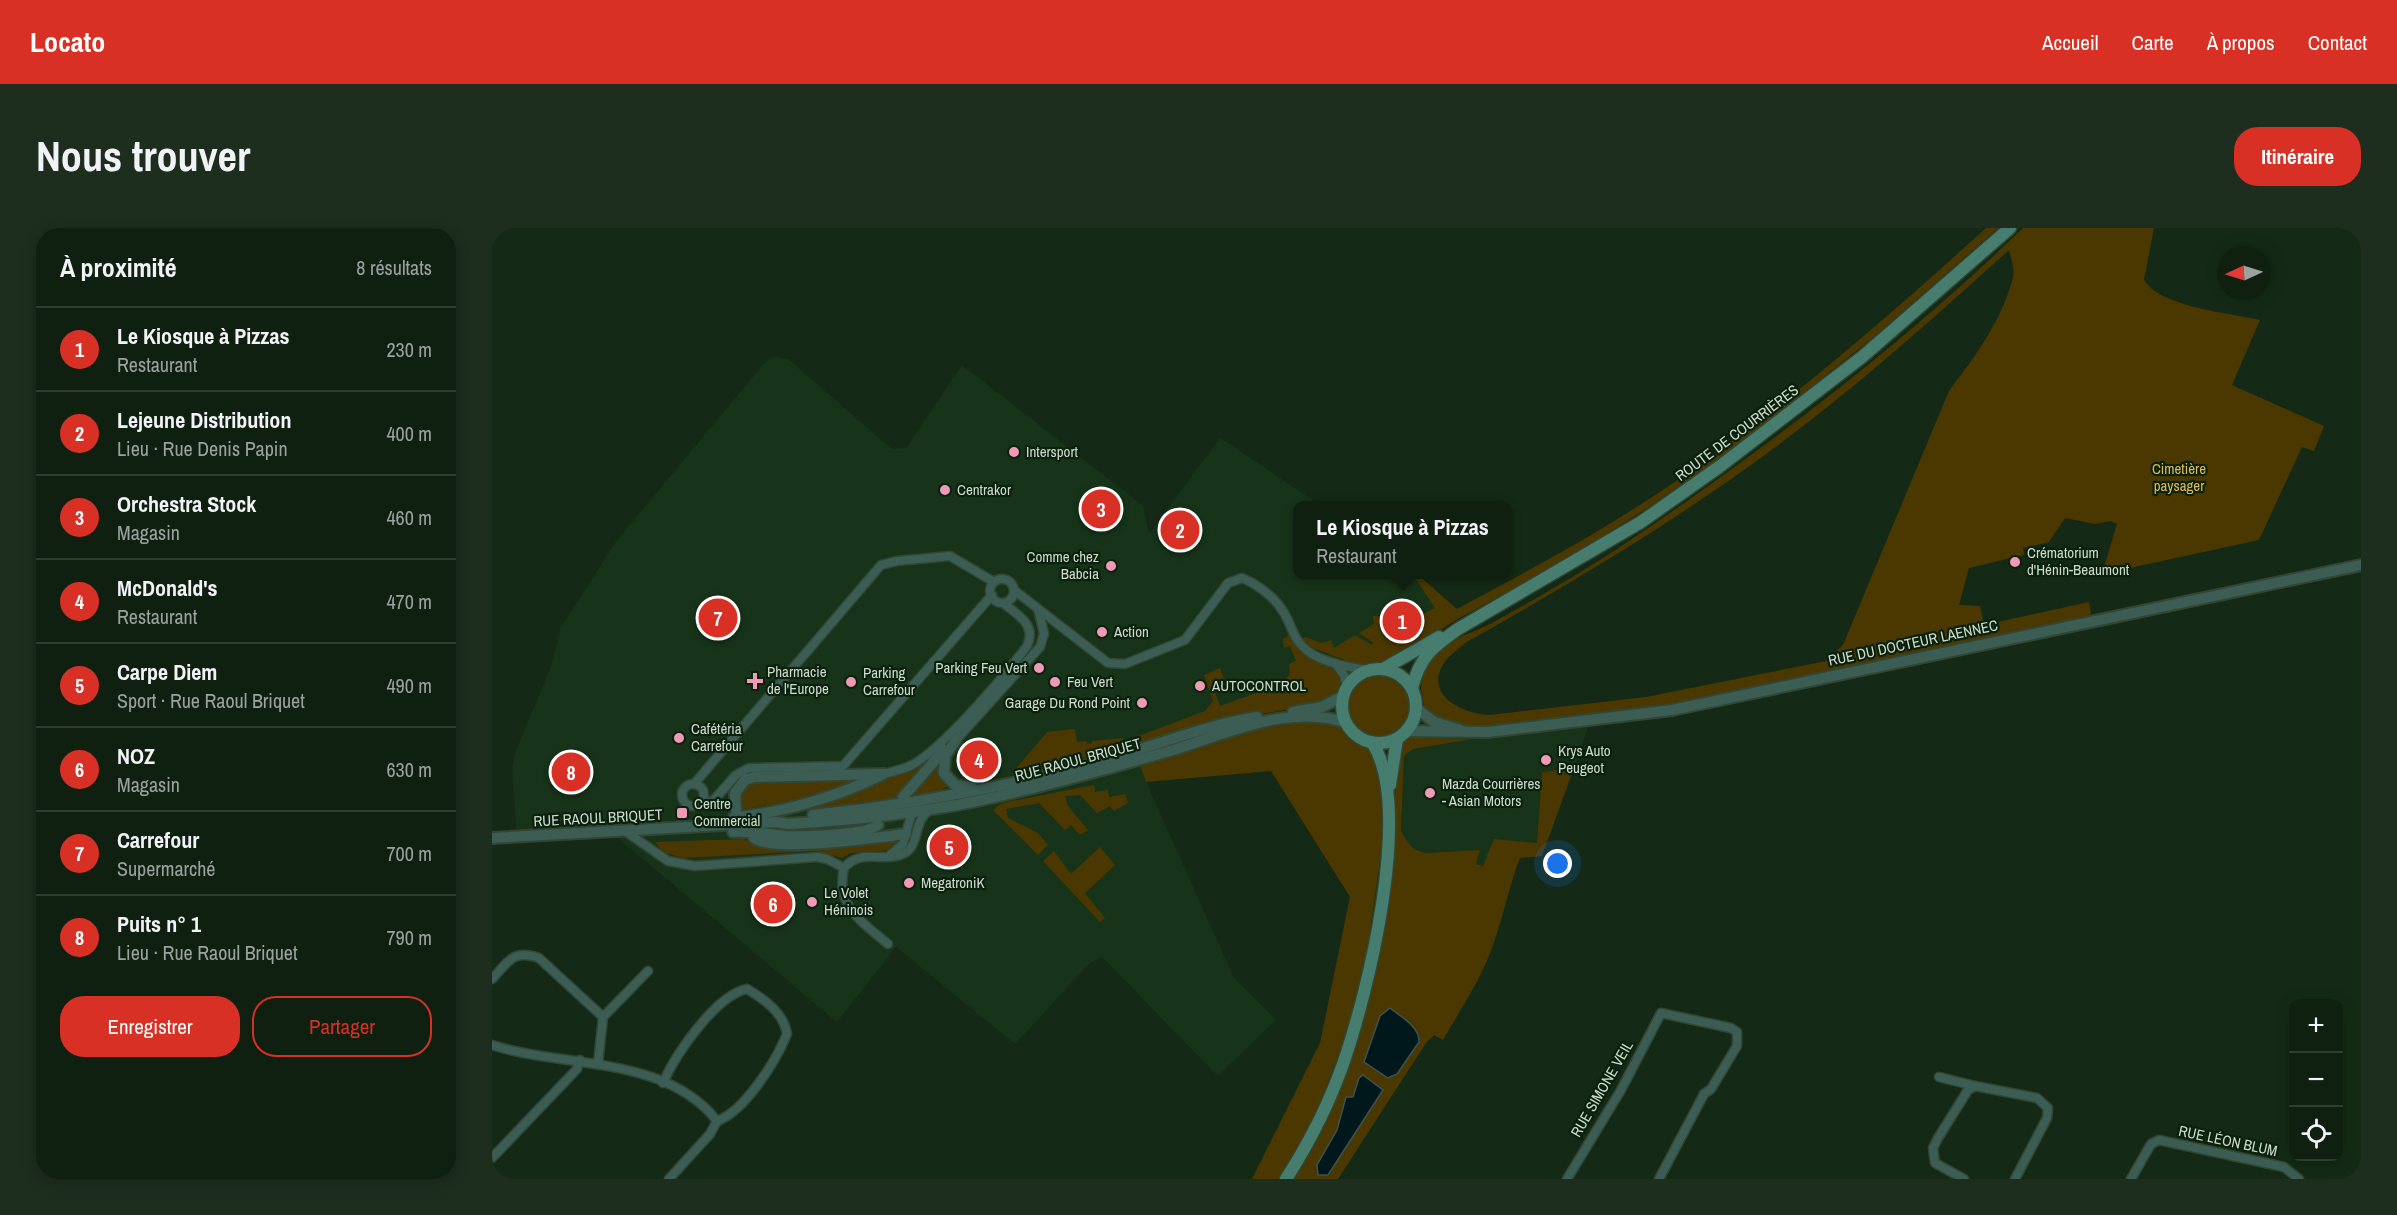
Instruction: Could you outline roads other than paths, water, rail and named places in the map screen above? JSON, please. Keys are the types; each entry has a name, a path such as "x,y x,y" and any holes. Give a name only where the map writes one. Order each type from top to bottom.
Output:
{"main road":[{"name":"ROUTE DE COURRIÈRES","path":"1383,669 1429,641 1458,629 1632,528 1719,467 1862,357 2010,228"},
{"name":"ROUTE DE COURRIÈRES","path":"1412,688 1422,660 1458,629"},
{"path":"1286,1179 1322,1114 1354,1030 1372,956 1381,897 1388,847 1389,797 1402,735 1416,708 1412,688 1400,675 1383,669 1367,670 1356,677 1345,691 1342,710 1347,723 1358,736 1372,742 1381,757 1389,797"},
{"path":"1372,742 1402,735"}],"street":[{"path":"994,582 992,595 843,766 749,768 736,775 713,801 688,805 682,797 685,787 694,784 881,565 897,561 950,556 994,582 1007,580 1014,590 1039,611 1107,663 1119,665 1182,642 1228,583 1242,578 1263,591 1281,607 1302,646 1335,663 1367,670"},
{"name":"RUE DU DOCTEUR LAENNEC","path":"1402,735 1469,733 1672,710 2361,565"},
{"path":"1003,603 1012,598 1014,590"},
{"path":"679,829 703,819 746,817 854,787 883,774 909,766 932,750 957,726 1028,646 1031,635 1029,624 992,595"},
{"path":"911,833 908,804 956,740 1040,647 1044,634 1039,611"},
{"path":"1335,663 1344,675 1345,691"},
{"name":"RUE RAOUL BRIQUET","path":"492,838 777,822 788,824 838,821 1092,764 1225,723 1322,707 1345,691"},
{"name":"RUE DU DOCTEUR LAENNEC","path":"1416,708 1434,722 1469,733"},
{"name":"RUE RAOUL BRIQUET","path":"908,804 930,810 1053,783 1252,724 1305,717 1328,718 1347,723"},
{"path":"956,740 944,760 946,778 959,787 985,788"},
{"path":"736,810 735,793 745,780 753,777 883,774"},
{"path":"694,784 701,788 704,794 698,804"},
{"path":"908,804 918,822"},
{"path":"888,944 848,907 843,884 844,868 857,858 890,855 901,847 918,822 930,810"},
{"path":"679,829 702,834 755,831 787,836 862,831 878,825"},
{"path":"625,831 675,864 695,866 823,858 844,868"},
{"path":"753,838 761,843 784,845 869,839 911,833"},
{"path":"492,979 512,957 528,954 540,958 603,1017"},
{"path":"598,1064 603,1017 648,971"},
{"path":"663,1083 691,1037 730,995 747,989 781,1016 787,1034 748,1097 730,1117 717,1121 710,1134 669,1179"},
{"name":"RUE SIMONE VEIL","path":"1568,1176 1621,1089 1661,1013 1731,1028 1737,1032 1738,1038 1732,1054 1711,1089 1704,1094 1659,1179"},
{"path":"492,1045 636,1072 663,1083 694,1100 717,1121"},
{"path":"492,1158 577,1069 580,1060"},
{"path":"1939,1077 2037,1098 2048,1108 2048,1118 2015,1179"},
{"path":"1964,1179 1935,1163 1933,1149 1968,1090 1975,1086"},
{"name":"RUE LÉON BLUM","path":"2130,1179 2151,1144 2159,1140 2284,1167 2300,1179"},
{"path":"1568,1176 1579,1179"}],"water":[{"path":"1390,1008 1413,1027 1419,1042 1397,1074 1388,1078 1364,1062 1380,1016"},
{"path":"1363,1075 1383,1090 1328,1175 1318,1175 1317,1165 1337,1130 1346,1097 1353,1097 1359,1078"}],"place":[{"name":"Intersport","path":"1014,452"},
{"name":"Centrakor","path":"945,490"},
{"name":"Orchestra Stock","path":"1101,509"},
{"name":"Lejeune Distribution","path":"1180,530"},
{"name":"Crématorium d'Hénin-Beaumont","path":"2015,562"},
{"name":"Comme chez Babcia","path":"1111,566"},
{"name":"Carrefour","path":"718,618"},
{"name":"Le Kiosque à Pizzas","path":"1402,621"},
{"name":"Action","path":"1102,632"},
{"name":"Parking Feu Vert","path":"1039,668"},
{"name":"Pharmacie de l'Europe","path":"755,681"},
{"name":"Parking Carrefour","path":"851,682"},
{"name":"Feu Vert","path":"1055,682"},
{"name":"AUTOCONTROL","path":"1200,686"},
{"name":"Garage Du Rond Point","path":"1142,703"},
{"name":"Cafétéria Carrefour","path":"679,738"},
{"name":"McDonald's","path":"979,760"},
{"name":"Krys Auto Peugeot","path":"1546,760"},
{"name":"Puits n° 1","path":"571,772"},
{"name":"Mazda Courrières - Asian Motors","path":"1430,793"},
{"name":"Centre Commercial","path":"682,813"},
{"name":"Carpe Diem","path":"949,847"},
{"name":"MegatroniK","path":"909,883"},
{"name":"Le Volet Héninois","path":"812,902"},
{"name":"NOZ","path":"773,904"}],"park label":[{"name":"Cimetière paysager","path":"2179,478"}]}
